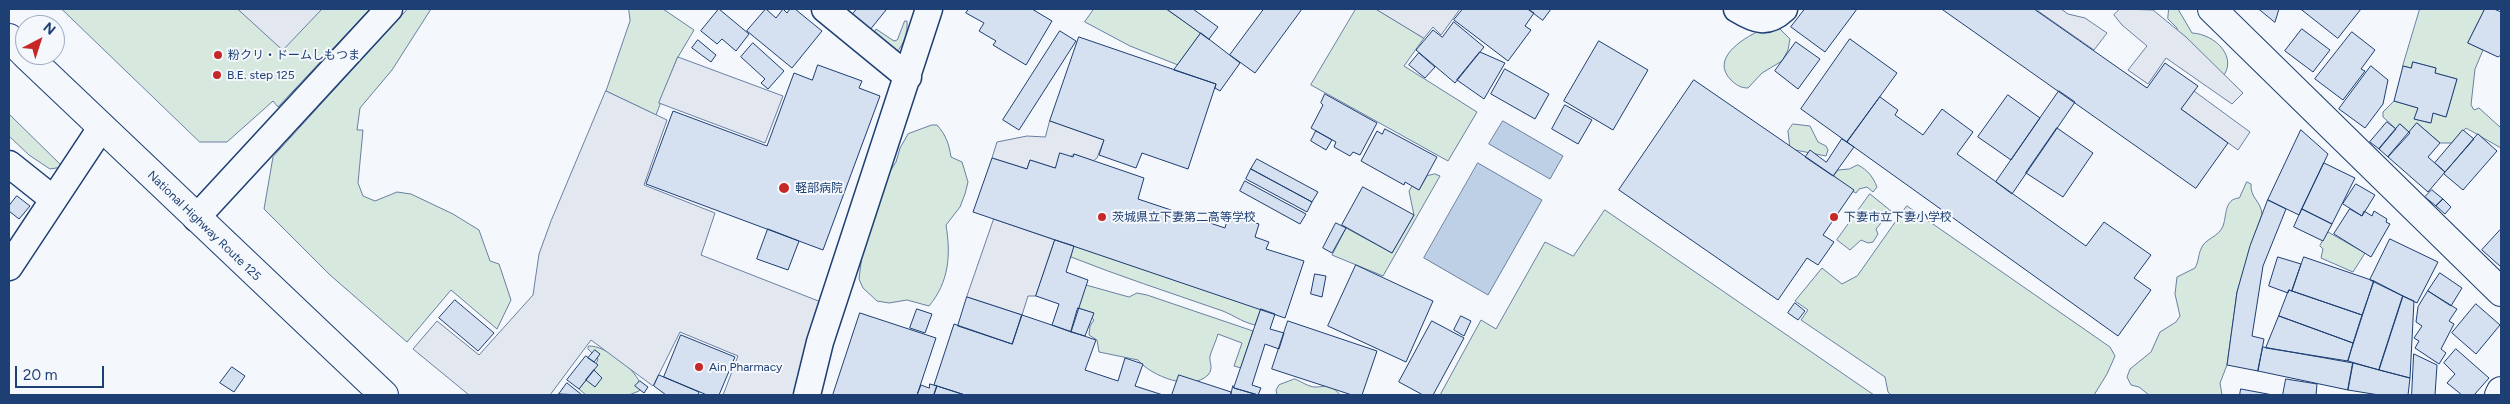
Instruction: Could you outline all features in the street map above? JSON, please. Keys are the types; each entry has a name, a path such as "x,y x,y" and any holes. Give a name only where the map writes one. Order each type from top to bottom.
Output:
{"main road":[{"path":"2212,9 2501,292"},
{"name":"National Highway Route 125","path":"37,65 101,128 384,395"},
{"path":"2499,395 2501,391"}],"street":[{"path":"196,218 389,9"},
{"path":"825,9 908,77"},
{"path":"807,395 820,342 929,9"},
{"path":"1737,9 1751,18 1762,21 1773,17 1784,9"},
{"path":"9,267 101,128"},
{"path":"9,164 53,199"}],"shaded area":[{"name":"粉クリ・ドームしもつま","path":"62,9 370,9 278,107 273,101 227,142 200,142"},
{"path":"238,9 322,9 283,50"},
{"path":"408,9 431,9 392,70 360,108 357,130 363,130 358,183 363,196 375,201 397,192 411,194 453,214 479,230 490,261 499,264 511,300 497,329 451,290 407,342 330,275 264,209 273,157"},
{"path":"629,9 663,9 694,30 678,57 656,115 606,91 630,21"},
{"path":"1094,9 1166,9 1201,33 1178,65 1130,46 1085,22"},
{"path":"1356,9 1376,9 1424,38 1404,66 1477,112 1448,161 1311,85"},
{"path":"1376,9 1460,9 1441,35 1433,27 1424,38"},
{"path":"2040,9 2061,9 2068,14 2085,18 2107,33 2094,50 2038,11"},
{"path":"2120,9 2153,10 2186,37 2243,93 2232,104 2166,58 2148,84 2128,70 2147,46 2122,25 2114,15"},
{"path":"2169,9 2178,9 2192,33 2201,34 2209,38 2222,48 2228,63 2221,79 2176,40 2177,28 2168,19"},
{"path":"2420,9 2485,9 2468,43 2483,50 2475,69 2471,105 2474,110 2479,108 2501,128 2501,148 2466,128 2452,143 2440,143 2418,124 2410,133 2400,124 2396,129 2383,117 2383,112 2394,101 2418,108 2415,119 2430,123 2433,113 2446,117 2457,79 2435,73 2436,68 2413,62 2411,68 2403,66"},
{"path":"905,21 907,21 906,34 896,53 873,35 876,29 894,41 897,40"},
{"path":"1780,29 1790,39 1788,50 1782,61 1762,73 1748,88 1741,87 1733,82 1725,72 1724,65 1726,57 1737,44 1759,31 1766,32"},
{"path":"678,57 783,96 765,143 659,103"},
{"path":"606,91 667,120 644,185 715,213 701,255 821,302 801,395 723,395 738,356 680,332 653,386 591,340 550,395 469,395 413,349 437,321 479,355 533,295 539,254"},
{"path":"2194,91 2250,132 2238,150 2181,109"},
{"path":"9,114 63,167 50,169 29,155 9,136"},
{"path":"1050,121 1104,140 1097,158 1093,161 1074,154 1055,168 1030,160 1027,169 992,158 997,142 1027,136 1045,137"},
{"path":"1793,124 1810,126 1818,142 1826,146 1828,150 1826,156 1790,149 1788,131"},
{"path":"937,125 943,132 951,157 962,162 968,182 960,207 946,225 948,257 944,278 936,297 929,306 907,300 889,303 877,301 863,288 859,279 863,246 869,235 879,205 885,179 896,162 900,148 908,134"},
{"path":"1858,165 1874,180 1877,187 1873,192 1867,187 1859,189 1856,193 1843,186 1834,175 1838,170 1849,169"},
{"path":"1435,174 1440,176 1383,276 1332,255 1346,228 1392,253 1414,215 1409,191 1412,186 1419,190 1427,176"},
{"path":"2247,182 2251,184 2252,193 2260,206 2262,214 2237,292 2227,365 2220,383 2222,395 2149,395 2139,387 2131,385 2127,377 2130,369 2151,352 2160,332 2176,322 2180,316 2175,294 2177,277 2195,268 2200,251 2205,243 2221,230 2228,204 2234,199 2239,198"},
{"path":"1870,194 1891,211 1876,229 1878,234 1873,242 1868,243 1861,240 1850,250 1837,240"},
{"path":"1907,206 2110,347 2115,356 2094,395 1891,395 1888,392 1885,377 1801,320 1808,310 1795,301 1822,268 1842,284 1857,276"},
{"path":"1605,210 1874,395 1440,395 1481,320 1496,329 1545,242 1573,256"},
{"path":"994,219 1055,240 1036,296 1028,296 1022,315 967,297"},
{"path":"2328,232 2365,253 2353,272 2321,258 2323,249 2320,246"},
{"path":"1074,246 1261,309 1255,325 1222,311 1071,257"},
{"path":"1086,285 1129,297 1137,293 1147,295 1253,331 1241,368 1234,366 1242,343 1218,334 1210,356 1210,372 1201,380 1192,382 1171,380 1152,371 1138,360 1099,352 1097,340 1089,335 1090,326 1094,320 1092,318 1093,313 1078,308"},
{"path":"589,346 611,354 627,366 641,386 639,391 629,395 586,395 579,389 598,359 588,349"},
{"path":"1295,379 1313,387 1331,387 1340,395 1277,395 1276,390 1279,385"}],"water":[{"path":"1503,121 1563,156 1550,179 1489,144"},
{"path":"1478,163 1542,200 1488,295 1424,258"}],"building":[{"path":"719,9 749,34 736,51 722,39 717,44 701,31"},
{"path":"766,9 776,18 783,9 787,13 790,9 795,9 822,31 792,68 747,31"},
{"path":"857,9 886,10 869,31 851,16"},
{"path":"969,9 1032,9 1052,21 1026,65 993,45 996,41 979,31 984,23 966,13"},
{"path":"1167,9 1193,9 1218,27 1209,39"},
{"path":"1264,9 1302,9 1255,73 1230,55"},
{"path":"1463,9 1528,9 1534,13 1525,26 1531,30 1508,61 1454,20"},
{"path":"1528,9 1551,9 1543,20"},
{"path":"1805,9 1857,9 1825,52 1791,27"},
{"path":"1942,9 2034,9 2147,88 2165,63 2198,86 2181,109 2228,143 2196,188"},
{"path":"2259,9 2279,9 2275,22"},
{"path":"2301,9 2361,9 2338,38"},
{"path":"2485,9 2494,9 2501,12 2501,55 2498,57 2468,43"},
{"path":"1454,22 1484,47 1455,83 1416,50 1433,30 1442,37"},
{"path":"2302,29 2330,50 2313,72 2285,51"},
{"path":"1060,31 1076,41 1019,130 1003,120"},
{"path":"2352,32 2375,50 2361,69 2365,71 2343,100 2315,79"},
{"path":"1201,33 1240,63 1220,91 1215,88 1216,84 1174,70"},
{"path":"1079,37 1216,84 1188,169 1142,153 1136,168 1099,155 1104,140 1050,121"},
{"path":"1850,39 1897,73 1847,142 1801,109"},
{"path":"698,40 716,55 711,62 692,48"},
{"path":"1599,41 1648,70 1613,130 1564,101"},
{"path":"1796,42 1820,59 1798,89 1775,71"},
{"path":"753,43 784,71 768,89 761,83 765,79 741,57"},
{"path":"1480,52 1505,63 1484,99 1457,80"},
{"path":"1419,53 1435,67 1425,78 1409,65"},
{"path":"2413,62 2436,68 2435,73 2457,79 2446,117 2433,113 2431,123 2414,119 2418,108 2394,101 2403,66 2411,68"},
{"path":"818,65 862,81 859,88 880,96 823,250 646,184 673,111 767,146 794,73 812,80"},
{"path":"2371,66 2388,80 2383,104 2365,128 2339,109"},
{"path":"1505,69 1549,94 1535,119 1491,94"},
{"path":"1694,80 1854,190 1823,235 1834,242 1818,265 1807,258 1778,300 1619,190"},
{"path":"2059,91 2075,102 2012,194 1996,182"},
{"path":"1325,94 1377,123 1360,155 1353,152 1350,156 1334,147 1336,142 1311,128 1323,105 1321,103"},
{"path":"2008,95 2040,118 2011,160 1978,137"},
{"path":"1880,97 1898,110 1895,115 1923,135 1942,109 1973,132 1957,154 2086,246 2104,222 2151,255 2134,278 2151,290 2118,336 1847,142"},
{"path":"1565,105 1592,120 1578,144 1552,129"},
{"path":"2387,122 2396,129 2379,149 2370,142"},
{"path":"2417,123 2440,143 2428,157 2445,172 2428,192 2388,157"},
{"path":"2400,124 2410,133 2388,157 2379,149"},
{"path":"2057,128 2093,153 2063,197 2026,173"},
{"path":"1385,129 1437,157 1419,190 1405,182 1404,185 1361,161 1377,131 1382,134"},
{"path":"2301,130 2328,154 2299,215 2268,200"},
{"path":"2463,130 2474,139 2445,172 2435,163"},
{"path":"1316,131 1332,140 1326,150 1311,141"},
{"path":"2478,134 2497,151 2463,190 2444,174"},
{"path":"1842,139 1854,147 1833,176 1805,157 1810,150 1826,162"},
{"path":"1060,153 1073,157 1074,154 1144,178 1138,199 1225,228 1229,214 1259,224 1255,237 1269,242 1266,249 1304,261 1285,318 973,212 992,158 1027,169 1030,160 1055,168"},
{"path":"1257,159 1318,192 1312,202 1251,169"},
{"path":"2324,163 2355,178 2332,224 2302,209"},
{"path":"1251,169 1312,202 1307,212 1246,179"},
{"path":"1245,181 1306,214 1300,224 1240,191"},
{"path":"2356,184 2375,195 2362,216 2343,204"},
{"path":"1363,187 1414,215 1392,253 1342,225"},
{"path":"2432,190 2443,199 2436,206 2425,197"},
{"path":"17,196 30,206 19,219 9,211 9,206"},
{"path":"2443,199 2451,207 2445,214 2436,206"},
{"path":"2268,200 2286,209 2263,266 2252,336 2264,339 2258,371 2227,365 2237,292 2250,246"},
{"path":"2302,209 2332,224 2323,241 2294,227"},
{"path":"2350,209 2362,216 2364,211 2372,216 2374,211 2387,219 2386,222 2390,224 2371,257 2334,234"},
{"path":"1336,223 1346,228 1332,253 1323,248"},
{"path":"768,229 799,241 788,270 757,259"},
{"path":"2501,229 2501,267 2482,250"},
{"path":"2390,239 2438,262 2417,303 2370,280"},
{"path":"1055,240 1074,246 1066,272 1088,280 1071,332 1052,325 1059,304 1036,296"},
{"path":"2278,257 2301,264 2292,291 2289,290 2288,293 2269,286"},
{"path":"2304,257 2374,281 2362,315 2292,291"},
{"path":"1356,265 1433,301 1406,362 1328,326"},
{"path":"2440,273 2462,288 2451,306 2428,291"},
{"path":"1315,274 1326,276 1322,297 1311,294"},
{"path":"2374,281 2403,296 2379,370 2348,361"},
{"path":"2289,290 2362,315 2353,343 2279,316"},
{"path":"2428,291 2457,309 2449,321 2454,324 2441,349 2446,353 2439,364 2415,348 2419,341 2414,338 2422,326 2416,322 2418,307"},
{"path":"2403,296 2414,301 2410,378 2379,370"},
{"path":"967,297 1022,315 1012,344 958,326"},
{"path":"455,300 494,333 478,351 439,318"},
{"path":"1795,303 1805,311 1798,320 1788,313"},
{"path":"2476,304 2500,325 2476,354 2452,333"},
{"path":"1078,308 1094,313 1085,336 1071,332"},
{"path":"917,309 932,314 925,333 910,328"},
{"path":"1261,309 1275,314 1270,329 1284,333 1279,349 1265,344 1252,385 1261,388 1258,395 1234,388"},
{"path":"860,313 936,338 917,395 833,395"},
{"path":"1022,315 1096,340 1085,370 1118,381 1125,358 1143,364 1135,386 1163,395 965,395 934,385 954,324 1012,344"},
{"path":"1461,316 1471,321 1464,336 1454,330"},
{"path":"2279,316 2353,343 2348,361 2266,348"},
{"path":"1288,321 1377,351 1362,395 1352,395 1272,369"},
{"path":"1432,321 1464,338 1433,395 1423,395 1399,382"},
{"path":"681,335 735,357 719,395 707,395 664,377"},
{"path":"2263,347 2353,363 2348,390 2258,371"},
{"path":"2456,349 2489,378 2474,395 2462,395 2447,383 2455,374 2444,363"},
{"path":"595,350 600,354 594,362 588,358"},
{"path":"2414,354 2437,365 2435,395 2412,395"},
{"path":"586,356 598,365 579,389 567,380"},
{"path":"2353,363 2410,378 2408,395 2379,395 2348,390"},
{"path":"232,367 245,376 234,392 220,383"},
{"path":"594,370 602,378 595,387 586,380"},
{"path":"659,375 699,392 698,395 666,395 654,386"},
{"path":"1179,375 1231,392 1231,395 1172,395"},
{"path":"2286,379 2317,384 2316,395 2283,395"},
{"path":"640,381 648,387 644,393 635,386"},
{"path":"567,383 582,395 559,394"},
{"path":"930,384 937,386 934,395 917,395 921,385 929,388"},
{"path":"937,386 965,395 934,395"},
{"path":"1233,386 1234,388 1258,395 1231,395"},
{"path":"2241,389 2273,395 2240,395"}],"place":[{"name":"粉クリ・ドームしもつま","path":"218,55"},
{"name":"B.E. step 125","path":"217,75"},
{"name":"軽部病院","path":"784,188"},
{"name":"茨城県立下妻第二高等学校","path":"1102,217"},
{"name":"下妻市立下妻小学校","path":"1834,217"},
{"name":"Ain Pharmacy","path":"699,367"}]}
